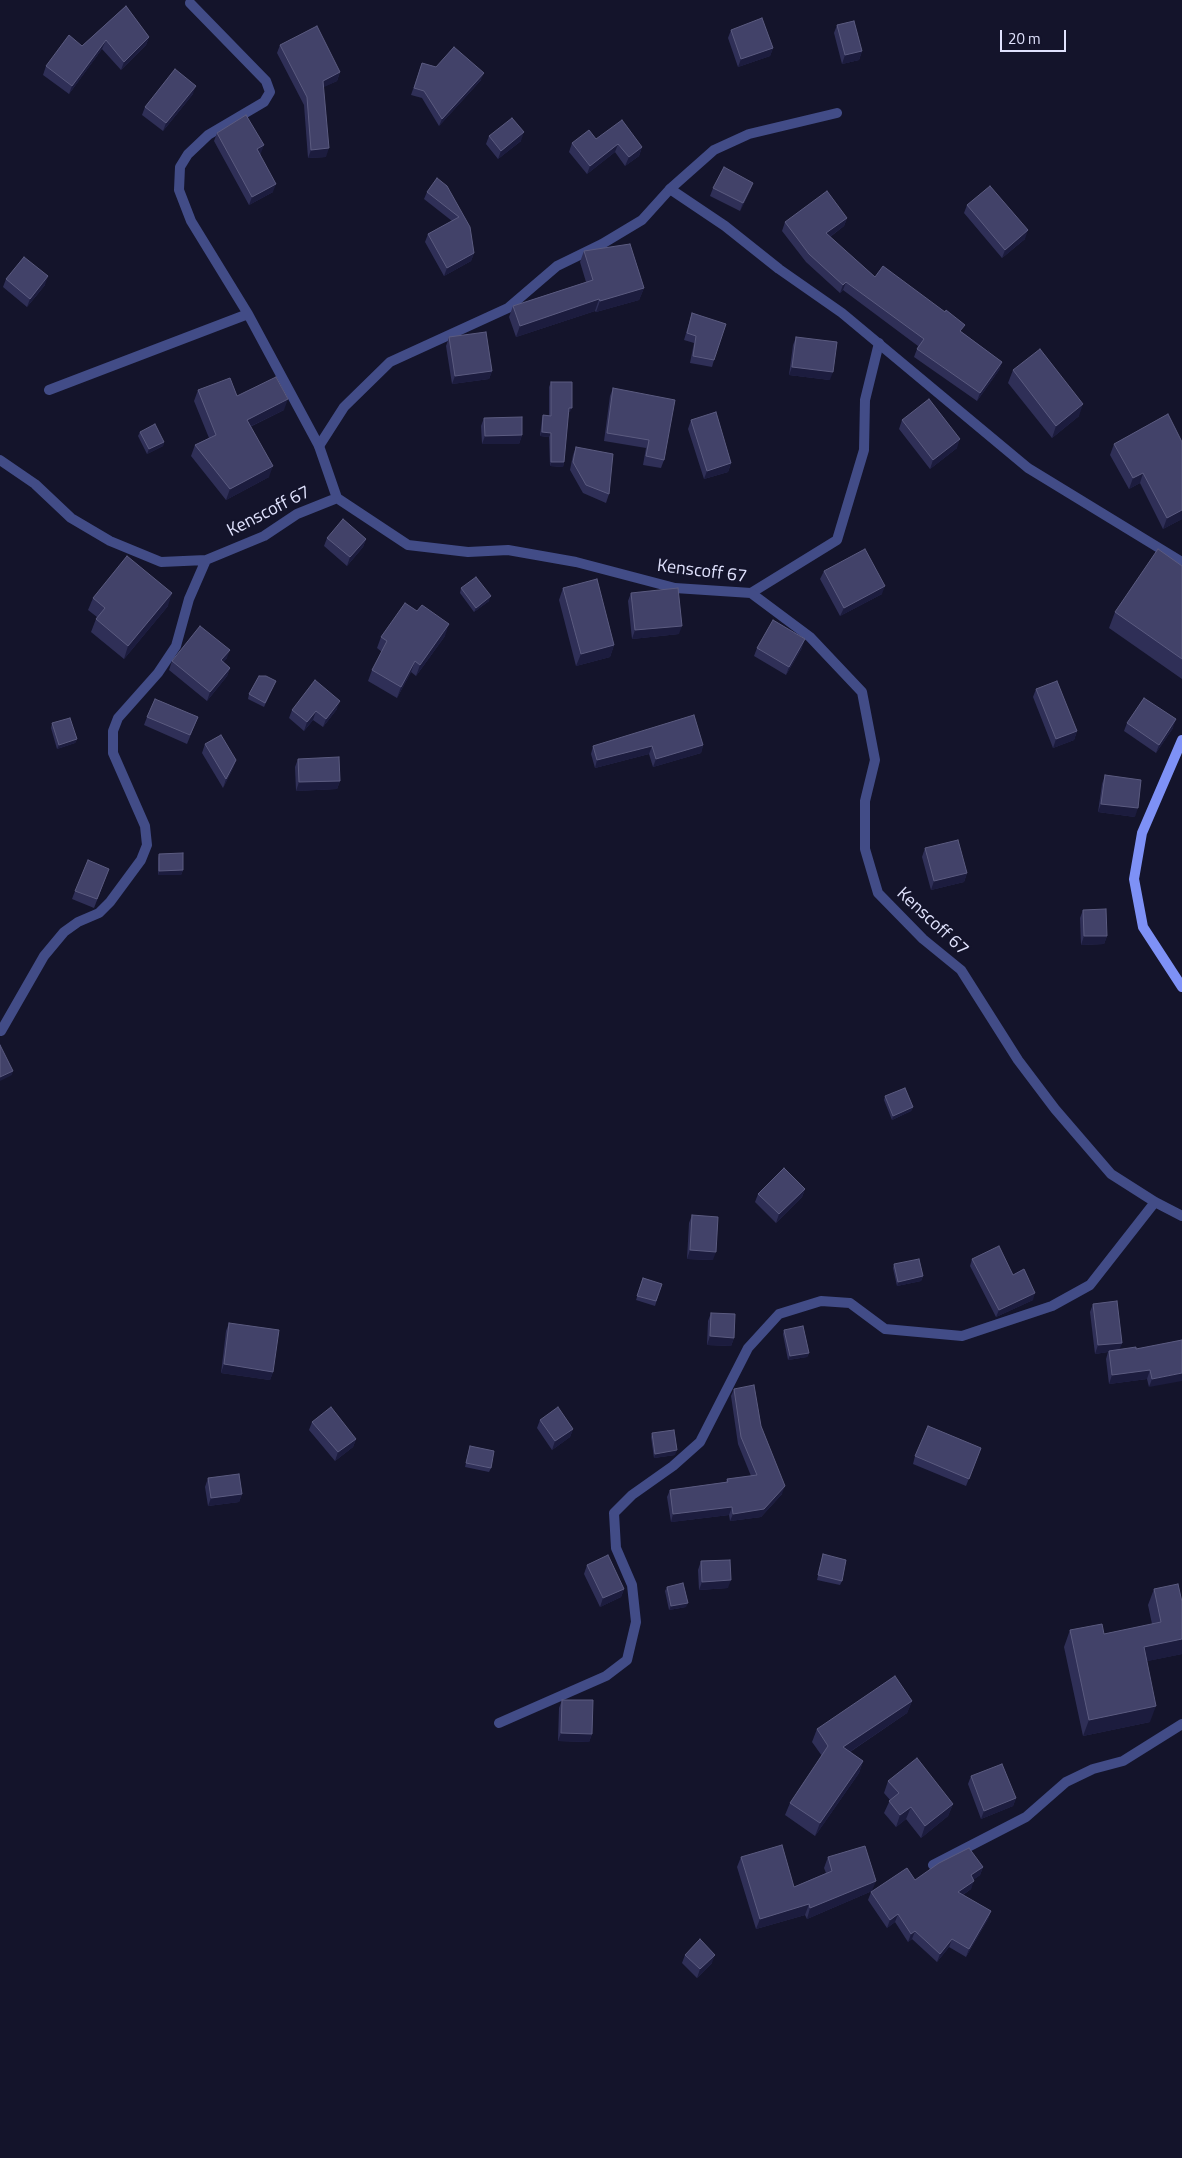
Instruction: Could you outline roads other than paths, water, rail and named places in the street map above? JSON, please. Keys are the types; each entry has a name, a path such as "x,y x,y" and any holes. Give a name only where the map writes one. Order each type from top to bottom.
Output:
{"main road":[{"path":"1182,740 1142,833 1134,879 1143,927 1182,987"}],"street":[{"path":"190,3 266,81 270,92 264,102 208,135 188,154 180,167 179,190 192,221 248,314 319,446 337,498"},
{"path":"319,446 344,407 390,362 508,308 557,266 602,244 642,220 670,189 714,150 749,134 837,113"},
{"path":"670,189 725,226 779,270 842,313 1028,468 1182,562"},
{"path":"49,390 248,314"},
{"path":"751,593 837,540 864,450 866,400 879,343"},
{"name":"Kenscoff 67","path":"0,460 35,484 71,518 110,541 160,562 206,560 264,536 296,514 337,498 408,545 468,552 508,550 576,562 675,588 751,593 810,637 862,692 875,760 865,801 865,849 878,893 923,939 961,970 1018,1060 1055,1109 1111,1174 1155,1202 1182,1216"},
{"path":"1,1031 49,950 64,932 78,922 99,913 110,902 141,860 147,845 145,826 113,753 113,731 118,718 158,673 176,646 190,599 206,560"},
{"path":"499,1723 606,1676 627,1660 636,1622 632,1585 616,1548 614,1513 632,1495 673,1466 700,1442 748,1348 778,1314 821,1301 850,1302 885,1329 962,1336 1052,1306 1090,1285 1155,1202"},
{"path":"933,1865 1026,1817 1066,1782 1093,1769 1123,1761 1182,1724"}]}
